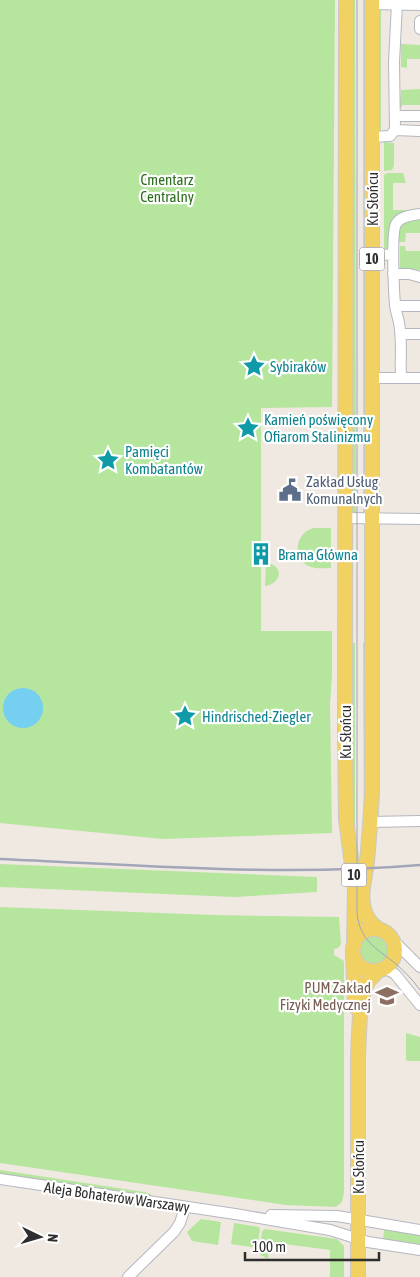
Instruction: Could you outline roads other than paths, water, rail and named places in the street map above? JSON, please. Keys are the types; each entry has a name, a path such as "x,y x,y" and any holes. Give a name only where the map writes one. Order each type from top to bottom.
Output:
{"main road":[{"name":"Ku Słońcu","path":"346,0 346,804 347,832 354,878 353,949 358,1057 358,1277"},
{"name":"Ku Słońcu","path":"372,2 372,774 363,904 368,919 385,934"},
{"path":"380,969 370,970 362,967 356,961 353,949 357,938 363,932 371,929 385,934"},
{"name":"10","path":"380,969 388,965 393,958 394,948 385,934"},
{"name":"Ku Słońcu","path":"358,1057 363,994 369,980 380,969"}],"street":[{"path":"372,2 420,5"},
{"path":"372,136 390,136 395,130 398,4"},
{"path":"420,21 420,29"},
{"path":"395,116 420,116"},
{"path":"395,130 420,130"},
{"name":"Ku Słońcu","path":"393,255 396,224 408,216 420,214"},
{"path":"372,254 393,255 395,306 401,334 401,378"},
{"path":"393,274 409,274 420,277"},
{"path":"395,306 420,306"},
{"path":"401,334 420,334"},
{"path":"372,378 420,378"},
{"path":"346,518 420,519"},
{"path":"370,822 420,820"},
{"path":"385,934 420,967"},
{"path":"380,969 386,969 395,974 420,1005"},
{"name":"Aleja Bohaterów Warszawy","path":"0,1179 330,1230 371,1243 420,1250"},
{"path":"128,1277 174,1232 180,1223 185,1207"},
{"name":"Aleja Bohaterów Warszawy","path":"235,1214 337,1216 420,1230"}],"water":[{"path":"19,688 27,688 34,691 40,697 43,708 40,719 34,725 27,728 19,728 12,725 6,719 3,712 3,704 6,697 12,691"}],"tram line":[{"path":"357,0 357,913 365,937 403,970 420,990"}],"railway":[{"path":"246,363 256,367"},
{"path":"0,859 262,870 315,870 420,865"}],"place":[{"name":"Sybiraków","path":"254,366"},
{"name":"Kamień poświęcony Ofiarom Stalinizmu","path":"248,428"},
{"name":"Pamięci Kombatantów","path":"108,460"},
{"name":"Zakład Usług Komunalnych","path":"290,490"},
{"name":"Brama Główna","path":"261,554"},
{"name":"Hindrisched-Ziegler","path":"185,716"},
{"name":"PUM Zakład Fizyki Medycznej","path":"387,996"}],"park label":[{"name":"Cmentarz Centralny","path":"167,188"}]}
